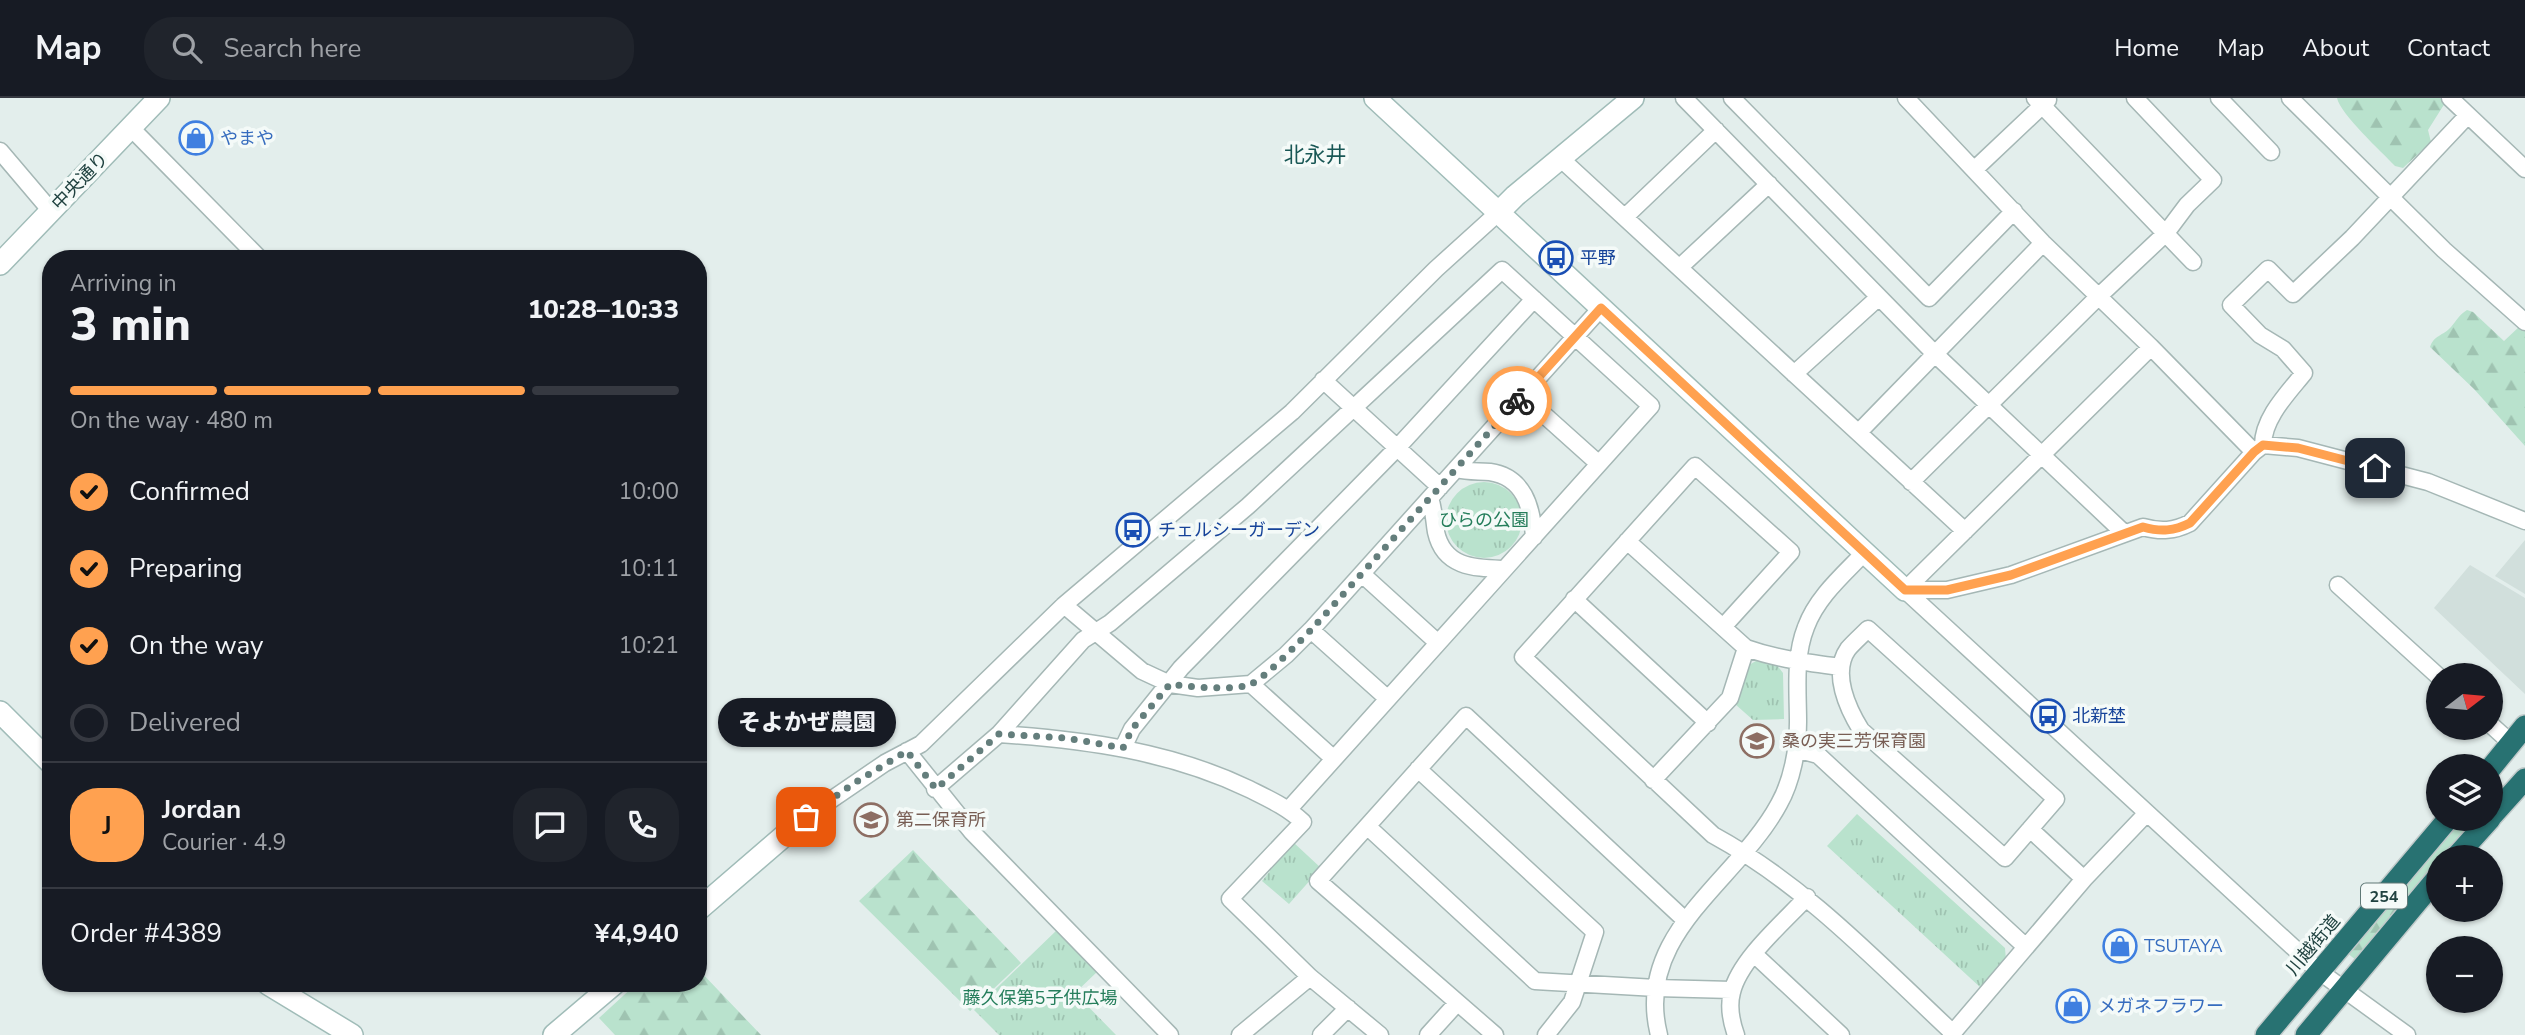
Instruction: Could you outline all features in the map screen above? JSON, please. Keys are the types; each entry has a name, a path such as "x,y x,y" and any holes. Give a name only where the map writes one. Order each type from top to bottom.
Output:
{"highway":[{"path":"2502,754 2525,726"},
{"path":"2503,804 2525,779"},
{"name":"川越街道","path":"2266,1035 2438,831"},
{"path":"2467,845 2479,831"},
{"name":"254","path":"2306,1035 2426,891"}],"street":[{"name":"中央通り","path":"0,264 159,98"},
{"path":"1376,98 2146,814 2320,972 2407,1035"},
{"path":"707,902 806,817 856,782 921,744 1064,605 1292,412 1499,212 1633,98"},
{"path":"1684,98 1935,354 2124,533"},
{"path":"1732,98 1929,298 2014,211"},
{"path":"1906,98 2043,243 2259,449 2298,448 2428,482 2525,521"},
{"path":"1912,482 2166,233 2187,205 2213,180 2135,98"},
{"path":"2219,98 2271,152"},
{"path":"2290,98 2444,250 2525,322"},
{"path":"2450,98 2525,169"},
{"path":"1975,169 2042,100 2193,262"},
{"path":"1905,590 1947,590 2011,575 2143,527 2158,531 2177,530 2190,523 2259,449 2276,409 2304,373 2283,349 2260,335 2231,305 2268,269 2293,294 2352,238 2468,115"},
{"path":"131,128 251,250"},
{"path":"1626,216 1716,131"},
{"path":"0,151 51,211"},
{"path":"1560,158 1965,531"},
{"path":"1680,268 1769,184"},
{"path":"1859,432 2043,243"},
{"path":"936,789 999,734 1083,640 1110,623 1248,506 1503,270 1651,406 1289,809"},
{"path":"1794,374 1880,298"},
{"path":"1123,748 1132,729 1181,668 1397,448 1534,299"},
{"path":"1064,605 1142,671 1170,684 1198,688 1251,684 1311,630 1601,308"},
{"path":"1905,590 2151,347"},
{"path":"1323,380 1397,448 1435,492 1434,510 1439,540 1448,554 1470,568 1504,569"},
{"path":"1522,395 1599,464"},
{"path":"1723,627 1791,552 1695,466 1523,657 1713,835 1746,853 1807,897 1952,1034 2084,879 2146,814"},
{"path":"1456,469 1494,473 1516,485 1528,500 1534,537"},
{"path":"1628,541 1746,648 1799,662 1841,667"},
{"path":"1659,1035 1656,1022 1657,988 1669,944 1685,920 1746,853 1780,802 1796,749 1799,662 1805,628 1822,597 1865,552"},
{"path":"1362,574 1438,643"},
{"path":"2338,586 2426,665"},
{"path":"1574,599 1709,723"},
{"path":"1868,629 2056,799 2030,829 2004,858 1861,730 1851,713 1844,691 1841,667 1847,651 1868,629"},
{"path":"1311,630 1388,699"},
{"path":"1653,780 1730,698 1746,648"},
{"path":"1251,684 1334,759"},
{"path":"0,712 42,754"},
{"path":"1495,1035 1318,880 1466,716 1685,920"},
{"path":"999,734 1066,738 1123,748 1192,765 1289,809 1303,822 1230,899 1310,977 1378,1034"},
{"path":"2503,736 2511,743"},
{"path":"1796,749 1818,755 2026,947"},
{"path":"907,751 980,841 1170,1035"},
{"path":"1418,769 1595,932 1568,1009 1546,1035"},
{"path":"1368,827 1535,981 1732,990"},
{"path":"2030,829 2084,879"},
{"path":"1736,1035 1730,1007 1732,990 1742,970 1807,897"},
{"path":"1754,954 1841,1035"},
{"path":"1240,1035 1310,977"},
{"path":"281,992 352,1035"},
{"path":"554,1035 605,992"},
{"path":"1429,1035 1457,1003"},
{"path":"1321,1035 1348,1008"}],"shaded area":[{"path":"2525,540 2525,594 2495,576"},
{"path":"2470,565 2525,598 2525,694 2503,673 2503,663 2492,663 2434,608"}],"green space":[{"path":"2337,98 2440,98 2445,103 2428,130 2431,142 2403,168 2395,166 2362,133"},
{"path":"2467,310 2473,312 2504,341 2520,326 2525,331 2525,446 2474,389 2430,347 2434,340"},
{"name":"ひらの公園","path":"1484,482 1499,485 1511,493 1519,505 1522,520 1519,535 1511,547 1499,555 1484,558 1469,555 1457,547 1449,535 1446,520 1449,505 1457,493 1469,485"},
{"path":"1756,661 1776,664 1783,673 1784,719 1753,720 1735,704 1747,666"},
{"path":"1857,814 2005,948 2006,960 1981,988 1827,846"},
{"path":"2448,831 2471,831 2457,845 2436,845"},
{"path":"1293,842 1321,868 1289,904 1262,881 1270,871 1268,869"},
{"path":"913,850 1021,963 970,1011 859,901"},
{"path":"2426,857 2426,881 2357,961 2346,952"},
{"name":"藤久保第5子供広場","path":"1058,929 1098,971 1075,993 1116,1035 999,1035 974,1010"},
{"path":"707,978 761,1035 615,1035 599,1018 627,992 707,992"}],"way so far":[{"path":"806,817 907,751 936,789 999,734 1066,738 1123,748 1132,729 1170,684 1198,688 1251,684 1311,630 1517,401"}],"place":[{"name":"やまや","path":"196,138"},
{"name":"平野","path":"1556,258"},
{"name":"チェルシーガーデン","path":"1133,530"},
{"name":"北新埜","path":"2048,716"},
{"name":"桑の実三芳保育園","path":"1757,741"},
{"name":"そよかぜ農園","path":"806,817"},
{"name":"第二保育所","path":"871,820"},
{"name":"TSUTAYA","path":"2120,946"},
{"name":"メガネフラワー","path":"2073,1006"}],"district":[{"name":"北永井","path":"1315,155"}],"route":[{"path":"1517,401 1601,308 1905,590 1947,590 2011,575 2143,527 2158,531 2177,530 2190,523 2263,445 2298,448 2375,468"}]}
